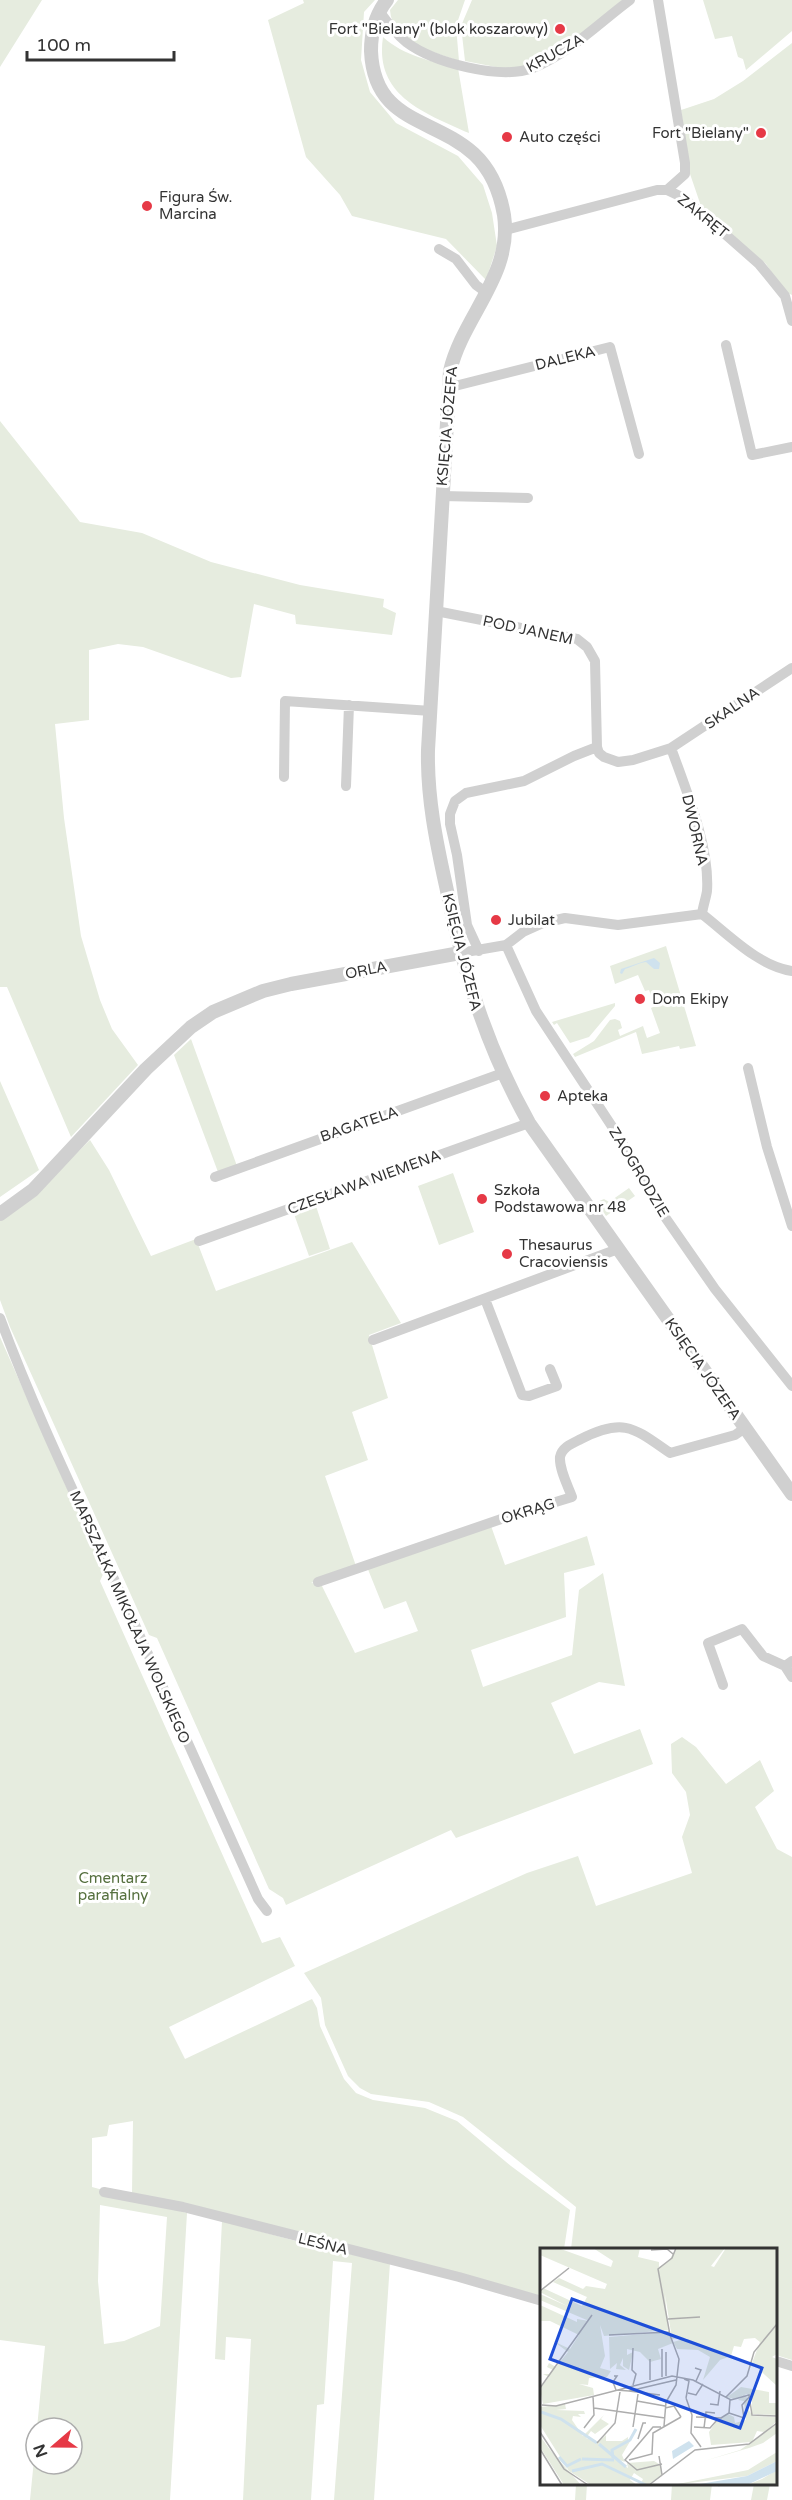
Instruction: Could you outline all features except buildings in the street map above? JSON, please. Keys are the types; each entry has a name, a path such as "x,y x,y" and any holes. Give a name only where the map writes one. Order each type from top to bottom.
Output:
{"street":[{"name":"KRUCZA","path":"383,5 396,33 423,52 458,65 510,73 535,67 591,33 610,14 630,0"},
{"path":"658,0 685,163 685,174 668,190"},
{"name":"KSIĘCIA JÓZEFA","path":"383,5 371,35 371,55 376,80 396,107 405,115 466,148 481,161 496,183 504,214 504,255 487,293 467,324 455,350 447,388 427,771 431,812 460,953 474,1003 503,1073 529,1123 792,1494"},
{"name":"ZAKRĘT","path":"505,230 657,190 668,190 684,198 747,253 788,298 792,321"},
{"path":"439,249 456,259 476,285 487,293"},
{"path":"726,345 752,455 792,447"},
{"name":"DALEKA","path":"447,388 610,347 639,454"},
{"name":"KSIĘCIA JÓZEFA","path":"442,496 528,498"},
{"name":"POD JANEM","path":"436,611 577,639 587,647 595,661 597,747"},
{"name":"SKALNA","path":"671,748 792,668"},
{"path":"284,777 285,701 431,711"},
{"path":"346,786 350,705"},
{"path":"479,951 467,925 450,824 450,814 455,801 466,794 524,781 597,747 604,757 612,762 633,760 671,748"},
{"name":"DWORNA","path":"671,748 692,804 703,851 707,891 702,914"},
{"path":"702,914 761,959 784,970 792,971"},
{"name":"ORLA","path":"0,1214 33,1190 146,1069 191,1027 213,1012 263,991 291,984 506,945 523,932 543,923 565,918 618,925 702,914"},
{"name":"ZAOGRODZIE","path":"506,945 536,1011 617,1134 658,1207 715,1289 792,1386"},
{"path":"748,1068 767,1147 792,1226"},
{"name":"BAGATELA","path":"215,1177 503,1073"},
{"name":"CZESŁAWA NIEMENA","path":"200,1241 529,1123"},
{"path":"373,1340 618,1249"},
{"path":"485,1299 522,1395 529,1396 557,1386 550,1369"},
{"name":"MARSZAŁKA MIKOŁAJA WOLSKIEGO","path":"0,1318 21,1375 258,1899 267,1911"},
{"name":"OKRĄG","path":"318,1582 572,1497 562,1466 561,1455 565,1448 597,1432 624,1428 641,1432 670,1453 735,1435 745,1428"},
{"path":"723,1685 708,1643 742,1629 763,1656 789,1664 792,1677"},
{"name":"LEŚNA","path":"104,2192 183,2207 448,2274 540,2300"},
{"path":"777,2361 792,2366"}],"green space":[{"path":"0,0 42,0 0,67"},
{"path":"303,0 375,0 364,12 361,60 370,92 396,123 458,156 483,185 492,213 497,246 486,280 446,239 352,216 340,195 306,157 268,20 304,3"},
{"path":"398,0 465,0 456,26 459,61 416,44 398,30 392,21 390,10"},
{"path":"472,0 622,0 589,29 532,64 518,68 501,68 465,61 461,26"},
{"path":"703,0 792,0 792,31 746,70 743,59 738,57 732,36 715,39"},
{"path":"383,37 409,53 458,68 469,133 420,109 406,100 395,88 386,74 382,57"},
{"path":"792,43 792,295 784,291 766,264 702,209 689,171 681,110 714,99 743,81"},
{"path":"0,421 80,522 142,533 211,562 300,585 384,599 383,607 396,613 392,635 296,624 295,615 254,604 241,677 231,678 143,647 118,644 89,650 89,720 55,724 64,818 81,936 100,1000 112,1029 138,1065 71,1137 7,987 0,987"},
{"path":"666,946 696,1046 680,1049 679,1046 642,1054 636,1032 575,1057 573,1054 594,1041 610,1020 620,1021 622,1028 618,1030 620,1036 643,1026 647,1038 660,1033 651,1008 655,1006 649,990 645,991 638,975 615,984 610,966"},
{"path":"615,1003 615,1006 589,1037 570,1043 557,1023 554,1025 552,1022"},
{"path":"191,1039 237,1166 218,1172 174,1055"},
{"path":"0,1081 39,1170 0,1197"},
{"path":"90,1140 109,1170 151,1256 196,1239 216,1291 352,1242 401,1323 369,1335 388,1398 352,1412 368,1460 325,1476 356,1566 311,1583 321,1584 355,1653 418,1631 406,1601 384,1609 367,1567 491,1526 505,1565 587,1536 595,1565 564,1573 566,1617 471,1650 483,1687 572,1655 579,1590 603,1573 625,1686 599,1682 551,1703 574,1754 640,1729 653,1764 456,1838 451,1830 286,1905 283,1898 269,1889 157,1638 149,1635 10,1327 0,1300 0,1220 26,1202"},
{"path":"453,1173 474,1232 439,1245 418,1186"},
{"path":"629,1188 635,1196 606,1216 597,1202 604,1199 609,1202"},
{"path":"316,1206 330,1249 309,1256 294,1214"},
{"name":"Cmentarz parafialny","path":"0,1337 104,1572 100,1581 262,1943 280,1937 295,1966 169,2027 185,2059 312,1999 317,2008 320,2026 344,2079 356,2093 373,2100 425,2108 457,2121 511,2166 570,2210 564,2248 540,2248 540,2296 132,2193 133,2121 109,2125 107,2136 92,2138 92,2187 187,2213 170,2500 30,2500 32,2476 84,2476 84,2416 38,2416 45,2346 0,2340","holes":["100,2205 167,2217 160,2326 124,2341 104,2344 98,2281"]},
{"path":"682,1737 696,1747 726,1784 760,1760 774,1791 755,1807 777,1849 792,1857 792,2360 777,2355 777,2248 571,2248 576,2207 463,2117 429,2102 371,2094 360,2088 348,2076 325,2025 321,1998 304,1973 527,1873 578,1856 596,1906 692,1873 682,1837 690,1815 686,1792 672,1773 671,1744"},
{"path":"222,2221 390,2263 374,2500 334,2500 352,2263 333,2261 324,2404 317,2405 311,2500 243,2500 251,2339 226,2337 225,2360 215,2359"},
{"path":"576,2485 587,2485 586,2500 575,2500"},
{"path":"672,2485 712,2485 710,2500 671,2500"},
{"path":"754,2485 770,2485 767,2500 751,2500"}],"water":[{"path":"654,958 660,963 659,969 654,969 646,962 620,973 621,969"}],"place":[{"name":"Fort \"Bielany\" (blok koszarowy)","path":"560,29"},
{"name":"Fort \"Bielany\"","path":"761,133"},
{"name":"Auto części","path":"507,137"},
{"name":"Figura Św. Marcina","path":"147,206"},
{"name":"Jubilat","path":"496,920"},
{"name":"Dom Ekipy","path":"640,999"},
{"name":"Apteka","path":"545,1096"},
{"name":"Szkoła Podstawowa nr 48","path":"482,1199"},
{"name":"Thesaurus Cracoviensis","path":"507,1254"}]}
